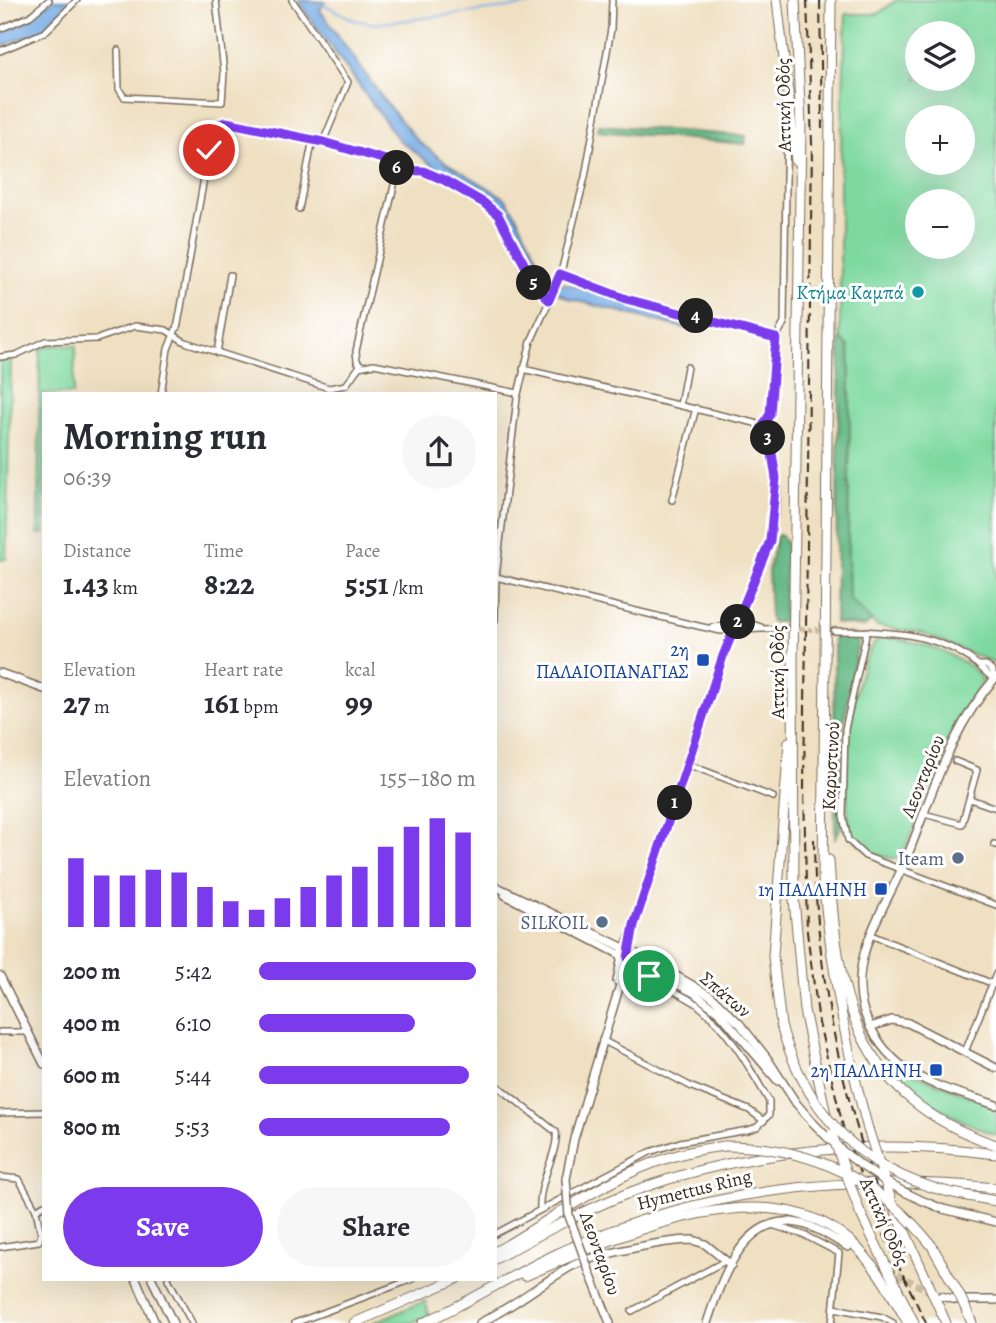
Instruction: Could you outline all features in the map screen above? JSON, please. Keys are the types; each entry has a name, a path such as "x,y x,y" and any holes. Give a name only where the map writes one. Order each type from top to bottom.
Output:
{"highway":[{"path":"777,0 801,188"},
{"name":"Αττική Οδός","path":"795,0 800,80 801,188 793,661 794,900 797,955 808,1037 832,1134 860,1212 914,1323"},
{"name":"Αττική Οδός","path":"831,0 824,878 832,963 848,1059 891,1200 946,1323"},
{"path":"793,661 773,956 781,1026 791,1057 808,1091 847,1139 872,1161 903,1179 996,1201"},
{"path":"823,803 838,950 850,1007 867,1049 908,1099 940,1121 996,1145"},
{"path":"497,1251 639,1167 694,1149 755,1146 803,1155 852,1175 899,1209 932,1246 972,1323"},
{"name":"Hymettus Ring","path":"497,1258 632,1192 663,1181 760,1158 872,1148 996,1154"},
{"name":"Hymettus Ring","path":"423,1323 594,1237 647,1218 720,1198 830,1184 943,1183 996,1188"},
{"path":"475,1297 642,1231 724,1209 762,1206 809,1216 848,1239 872,1264 908,1323"},
{"path":"427,1292 445,1281"},
{"path":"354,1323 452,1281"}],"street":[{"path":"0,29 30,16 49,0"},
{"path":"0,51 45,32 78,0"},
{"path":"118,50 119,89 124,97 222,102 224,73 216,0"},
{"path":"292,0 348,82 323,142"},
{"path":"497,569 518,393 523,369 559,277 586,173 612,3"},
{"path":"761,429 770,414 776,338 784,323 787,114 784,87"},
{"path":"161,392 215,125 226,122 313,139 386,160 398,168 432,174 493,210 503,222 535,284 550,297"},
{"path":"299,209 313,139"},
{"path":"398,168 356,351 356,361 361,365 374,364 518,393"},
{"path":"217,353 230,275"},
{"path":"559,277 626,299 776,338"},
{"path":"0,357 16,355 45,341 97,339 135,326 166,330 174,336 217,353 329,388 346,385 361,365"},
{"path":"680,405 687,367"},
{"path":"497,1233 650,1152 692,1139 748,1130 764,1121 770,1110 769,1101 721,1028 698,1006 639,971 626,953 687,764 736,627 760,570 775,515 774,456 770,441 755,423 523,369"},
{"path":"672,500 696,408"},
{"path":"497,577 709,627 785,628"},
{"path":"834,631 899,633 925,639 995,676"},
{"name":"Καρυστινού","path":"867,631 845,729 844,825 848,841 857,851 902,871 996,905"},
{"path":"0,673 42,687"},
{"name":"Λεονταρίου","path":"995,676 964,717 902,871 871,935 860,978 863,1005 870,1027 881,1047 910,1073 996,1105"},
{"path":"924,814 962,824 978,771 955,761"},
{"path":"687,764 773,797"},
{"path":"970,799 996,808"},
{"name":"Σπάτων","path":"497,889 626,953 713,1007 820,1132 858,1164 897,1189 943,1209 996,1222"},
{"path":"871,935 994,984"},
{"name":"Λεονταρίου","path":"610,1323 569,1216 566,1180 574,1139 626,953"},
{"path":"965,1052 996,974"},
{"path":"0,976 42,1060"},
{"path":"870,1027 898,1020 996,1068"},
{"path":"0,1032 27,1031"},
{"path":"602,1040 692,1087 749,1110 764,1121"},
{"path":"497,1086 556,1132 556,1143 541,1188 540,1208"},
{"path":"0,1113 42,1112"},
{"path":"0,1177 19,1179 36,1210 41,1234 39,1241 0,1247"},
{"path":"36,1210 42,1206"},
{"path":"707,1323 728,1263 750,1237 770,1224 785,1221 801,1223 848,1247"},
{"path":"770,1224 800,1233 838,1252 841,1260 832,1323"},
{"path":"480,1323 509,1308 568,1269 593,1258 693,1240 705,1244 728,1263"},
{"path":"632,1311 728,1263"},
{"path":"137,1281 155,1323"},
{"path":"153,1281 173,1323"},
{"path":"169,1281 192,1323"},
{"path":"295,1323 409,1281"},
{"path":"942,1296 957,1300 996,1300"},
{"path":"834,1308 891,1321"}],"green space":[{"name":"Kτήμα Καμπά","path":"896,0 996,0 996,664 922,633 877,626 849,599 849,347 840,338 840,176 846,14 878,14"},
{"path":"599,125 746,136 745,144 598,131"},
{"path":"840,338 849,347 849,599 872,621 864,627 835,623"},
{"path":"52,345 76,346 73,392 42,392 42,534 38,534 40,349"},
{"path":"11,359 6,559 0,560 0,361"},
{"path":"777,535 782,536 786,544 783,622 771,622 768,571"},
{"path":"834,634 853,634 858,643 841,740 840,829 835,838"},
{"path":"881,638 922,644 938,650 966,664 983,682 958,716 903,854 898,859 874,853 855,839 849,823 847,798 849,733 854,700 870,649"},
{"path":"901,1068 996,1107 996,1135 931,1103 896,1074"},
{"path":"425,1301 429,1315 411,1323 372,1323"}],"water":[{"path":"53,0 74,0 43,30 0,47 0,32 23,23"},
{"path":"297,0 325,2 320,10 386,103 418,141 444,161 505,198 545,273 552,280 688,316 685,328 570,299 546,287 531,273 496,205 440,171 398,139"}],"waterway":[{"path":"323,4 354,20 375,24 572,0"}],"tunnel":[{"path":"785,628 834,631"},
{"path":"869,1260 933,1293"}],"railway":[{"path":"807,0 812,144 804,788 807,932 819,1023 844,1131 881,1229 926,1323"},
{"path":"820,0 822,129"},
{"path":"814,839 820,944 837,1048 864,1149 900,1247"}],"place":[{"name":"Kτήμα Καμπά","path":"918,292"},
{"name":"2η ΠΑΛΑΙΟΠΑΝΑΓΙΑΣ","path":"703,660"},
{"name":"Iteam","path":"958,858"},
{"name":"1η ΠΑΛΛΗΝΗ","path":"881,889"},
{"name":"SILKOIL","path":"602,922"},
{"name":"2η ΠΑΛΛΗΝΗ","path":"936,1070"}],"route":[{"path":"209,150 215,125 226,122 361,152 386,160 402,170 428,172 484,203 498,215 535,284 549,300 560,274 575,282 626,299 773,336 778,341 772,372 770,414 761,429 770,441 776,478 775,515 770,541 723,656 634,925 634,940 628,958 635,968 649,976"}]}
